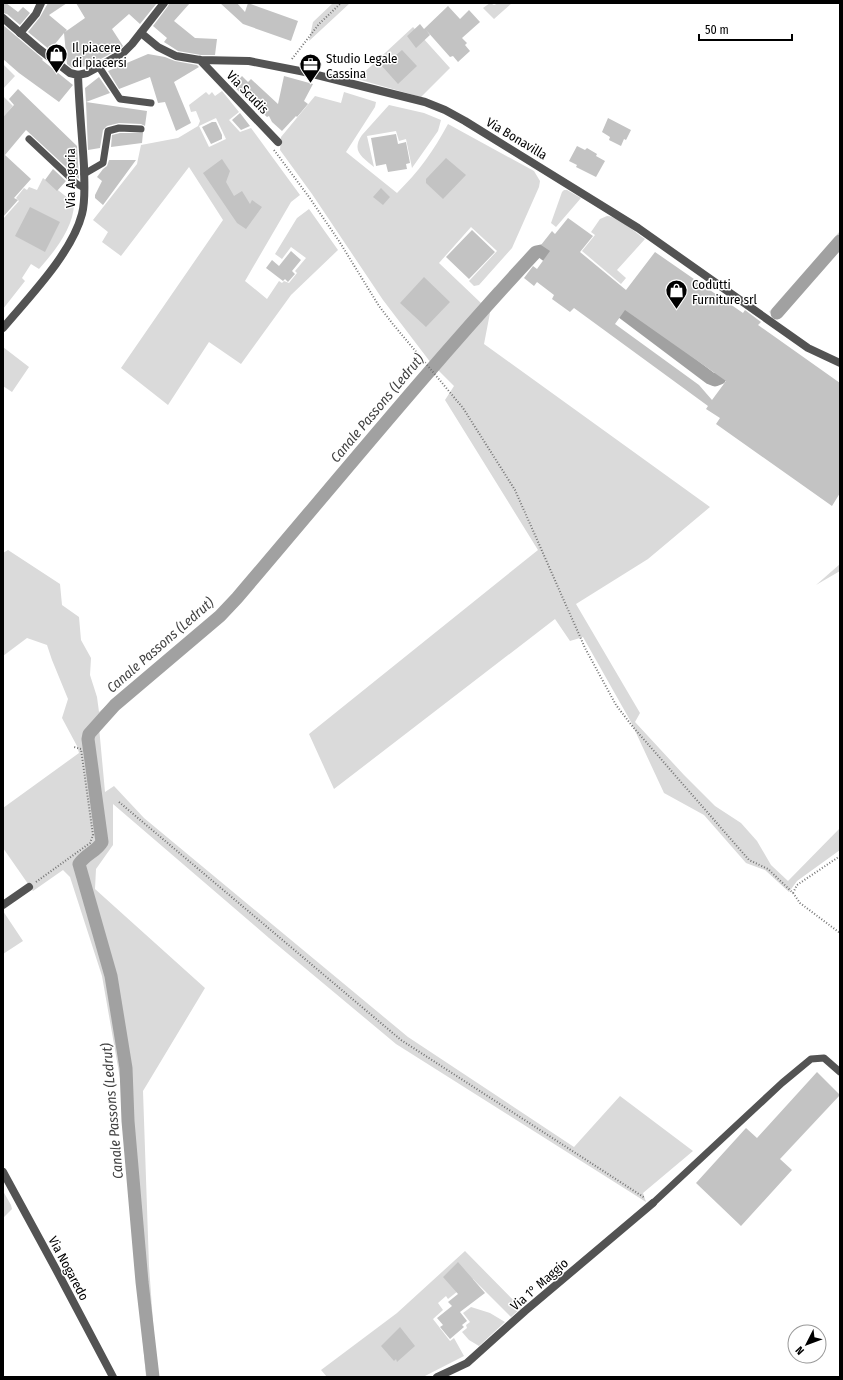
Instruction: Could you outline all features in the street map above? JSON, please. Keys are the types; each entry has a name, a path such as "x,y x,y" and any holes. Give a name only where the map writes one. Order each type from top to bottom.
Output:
{"street":[{"path":"20,34 36,14 41,3"},
{"path":"4,20 70,73 78,75 99,67 124,52 164,3"},
{"name":"Via Bonavilla","path":"141,33 158,47 176,56 200,60 249,61 286,68 425,102 445,110 638,228 808,348 840,363"},
{"name":"Via Scudis","path":"200,60 276,145"},
{"name":"Via Angoria","path":"3,328 67,248 83,213 84,174 78,75"},
{"path":"3,905 29,887"},
{"name":"Via Nogaredo","path":"3,1172 113,1377"},
{"name":"Via 1° Maggio","path":"437,1377 467,1363 525,1311 653,1203"}],"lane":[{"path":"99,67 120,99 151,103"},
{"path":"84,174 103,163 108,130 119,128 141,130"},
{"path":"29,139 77,184 84,188"},
{"path":"653,1203 782,1083 811,1059 824,1058 840,1072"}],"path":[{"path":"286,68 319,24 341,3"},
{"path":"276,145 276,154 340,241 379,306 463,408 515,490 585,648 616,704 633,727 749,860 768,869 793,893 800,903 840,933"},
{"path":"29,887 90,843 94,835 81,749 74,747"},
{"path":"119,802 401,1040 653,1203"},
{"path":"793,893 797,885 840,856"}],"shaded area":[{"path":"333,3 350,3 309,41 313,22"},
{"path":"490,3 494,5 499,3 512,3 494,19 483,8"},
{"path":"413,27 450,68 421,97 357,79"},
{"path":"3,64 15,76 3,89"},
{"path":"222,91 239,112 229,120 240,132 251,128 300,195 291,202 245,281 267,299 279,281 282,283 284,281 289,283 297,273 295,271 306,258 291,247 282,259 275,254 297,218 309,209 338,250 291,295 241,364 209,342 168,405 121,368 223,220 189,167 121,256 102,242 108,232 93,220 137,164 141,145 178,138 198,126 200,121 196,111 191,112 189,105 206,92 209,95 212,92 215,96","holes":["216,118 226,139 209,147 199,126"]},
{"path":"344,92 376,102 375,107 346,152 397,193 425,161 437,144 448,124 534,171 540,181 539,187 512,248 479,285 474,286 469,281 497,251 471,227 439,263 481,303 495,287 484,344 710,507 648,559 576,604 640,713 635,722 715,806 741,823 757,841 771,865 788,881 840,828 840,850 797,881 789,892 765,870 746,863 704,815 664,793 631,722 583,637 570,641 555,619 334,789 309,734 538,550 445,400 454,386 436,368 242,600 115,710 99,727 105,792 114,786 144,818 408,1037 574,1147 620,1096 693,1151 643,1193 646,1202 396,1044 269,938 113,804 113,845 96,869 95,889 205,988 143,1091 149,1266 157,1377 146,1377 121,1100 121,1084 102,976 70,877 63,870 33,891 3,848 3,808 79,753 77,746 62,718 68,699 47,645 27,638 3,656 3,553 8,550 60,584 62,605 79,617 81,640 91,658 90,675 97,697 99,712 235,594 431,363 383,300 312,194 280,150 281,137 315,96 341,103"},
{"path":"3,96 13,106 3,117"},
{"path":"389,105 424,113 441,120 438,131 412,168 406,139 399,141 396,131 367,136 374,167 359,153 358,145 362,135"},
{"path":"43,178 74,203 71,221 57,247 39,269 31,264 22,278 25,281 3,309 3,219 19,201 16,198 24,188 27,190 29,187 37,190"},
{"path":"564,190 567,190 581,198 556,227 551,223"},
{"path":"607,216 622,222 645,239 617,270 626,278 621,284 582,251 595,235 591,232 600,219"},
{"path":"840,231 840,246 778,317 769,312"},
{"path":"3,347 29,367 12,392 3,386"},
{"path":"840,564 840,571 816,585"},
{"path":"3,911 23,941 3,954"},
{"path":"3,1191 12,1209 3,1218"},
{"path":"465,1251 521,1308 511,1317 473,1279 448,1299 446,1296 438,1303 443,1310 433,1319 450,1341 454,1338 464,1356 423,1377 327,1377 321,1370 397,1313"},
{"path":"471,1307 490,1313 505,1322 479,1346 469,1340 462,1332 467,1328 466,1325 470,1322 463,1313"}],"building":[{"path":"3,3 6,3 18,12 23,7 30,13 20,25 7,14 3,13"},
{"path":"48,3 67,3 49,15 67,30 65,32 85,18 76,3 157,3 140,24 129,14 112,29 123,46 121,48 88,66 72,68 67,64 64,33 50,50 28,32 40,17"},
{"path":"169,3 190,3 174,21 195,38 217,39 215,55 201,55 178,51 164,42 167,38 153,26"},
{"path":"220,3 237,3 245,12 248,3 298,21 291,41 243,24"},
{"path":"448,6 460,19 469,10 480,22 462,38 467,43 465,45 470,51 458,62 453,56 450,57 426,30 430,35 416,48 407,36 420,24 424,29"},
{"path":"3,25 73,85 59,102 19,73 3,59"},
{"path":"402,50 417,66 398,84 381,65 388,58 390,60"},
{"path":"148,54 197,65 199,67 174,82 191,123 176,131 165,102 158,103 150,77 119,89 108,71"},
{"path":"242,76 248,82 251,79 278,104 284,76 313,84 304,101 308,104 282,131 272,122 269,116 267,117 233,86"},
{"path":"99,77 110,93 86,102 85,88"},
{"path":"18,89 77,146 79,179 26,130 5,155 31,179 14,198 18,200 3,217 3,117 14,105 9,99"},
{"path":"86,102 147,111 145,126 141,124 119,123 107,126 103,130 100,148 88,150"},
{"path":"240,113 250,126 241,130 232,120"},
{"path":"608,118 631,130 621,146 609,140 610,137 602,132"},
{"path":"212,122 216,122 222,135 222,139 211,144 202,127"},
{"path":"120,133 143,133 142,143 111,147 112,135"},
{"path":"396,134 398,144 406,142 410,163 406,164 407,169 388,172 386,164 376,166 371,138"},
{"path":"577,146 585,150 587,148 597,154 596,156 605,161 596,177 576,167 577,165 569,161"},
{"path":"446,158 466,175 443,199 426,183 426,179"},
{"path":"222,159 230,171 226,182 234,196 242,191 250,204 252,200 262,207 246,229 237,223 203,173"},
{"path":"109,160 136,160 103,205 95,198 102,181 97,177 107,166"},
{"path":"53,169 66,181 57,191 45,180"},
{"path":"381,188 390,197 383,205 373,197"},
{"path":"30,207 60,222 45,252 15,236"},
{"path":"568,218 593,236 580,252 626,290 655,252 743,313 745,310 761,322 758,325 840,383 840,493 832,506 716,424 720,418 706,409 708,406 574,308 570,312 552,299 554,295 537,282 534,286 524,278 533,266 537,269 550,251 541,245 552,231 555,234","holes":["625,310 726,381 712,400 699,385 615,324"]},
{"path":"472,230 495,252 469,279 446,257"},
{"path":"291,251 301,260 292,271 295,274 288,282 285,279 283,281 266,268 272,260 279,266"},
{"path":"424,277 450,302 426,327 400,303"},
{"path":"817,1072 840,1095 780,1159 792,1170 741,1226 696,1183 746,1128 757,1138"},
{"path":"458,1262 485,1293 460,1312 467,1321 462,1325 464,1327 450,1339 440,1327 443,1325 437,1318 452,1306 448,1302 458,1294 443,1277"},
{"path":"400,1327 415,1346 397,1362 396,1359 394,1361 381,1346"}],"waterway":[{"path":"777,313 840,241"},
{"name":"Canale Passons (Ledrut)","path":"153,1377 142,1282 128,1121 126,1068 111,976 79,864 102,842 88,739 89,734 115,705 220,616 237,598 459,337 536,252 541,251 561,266"},
{"name":"Canale Passons (Ledrut)","path":"609,302 710,378 715,380 720,378"}],"place":[{"name":"Il piacere di piacersi","path":"57,74"},
{"name":"Studio Legale Cassina","path":"310,84"},
{"name":"Codutti Furniture srl","path":"676,310"}]}
